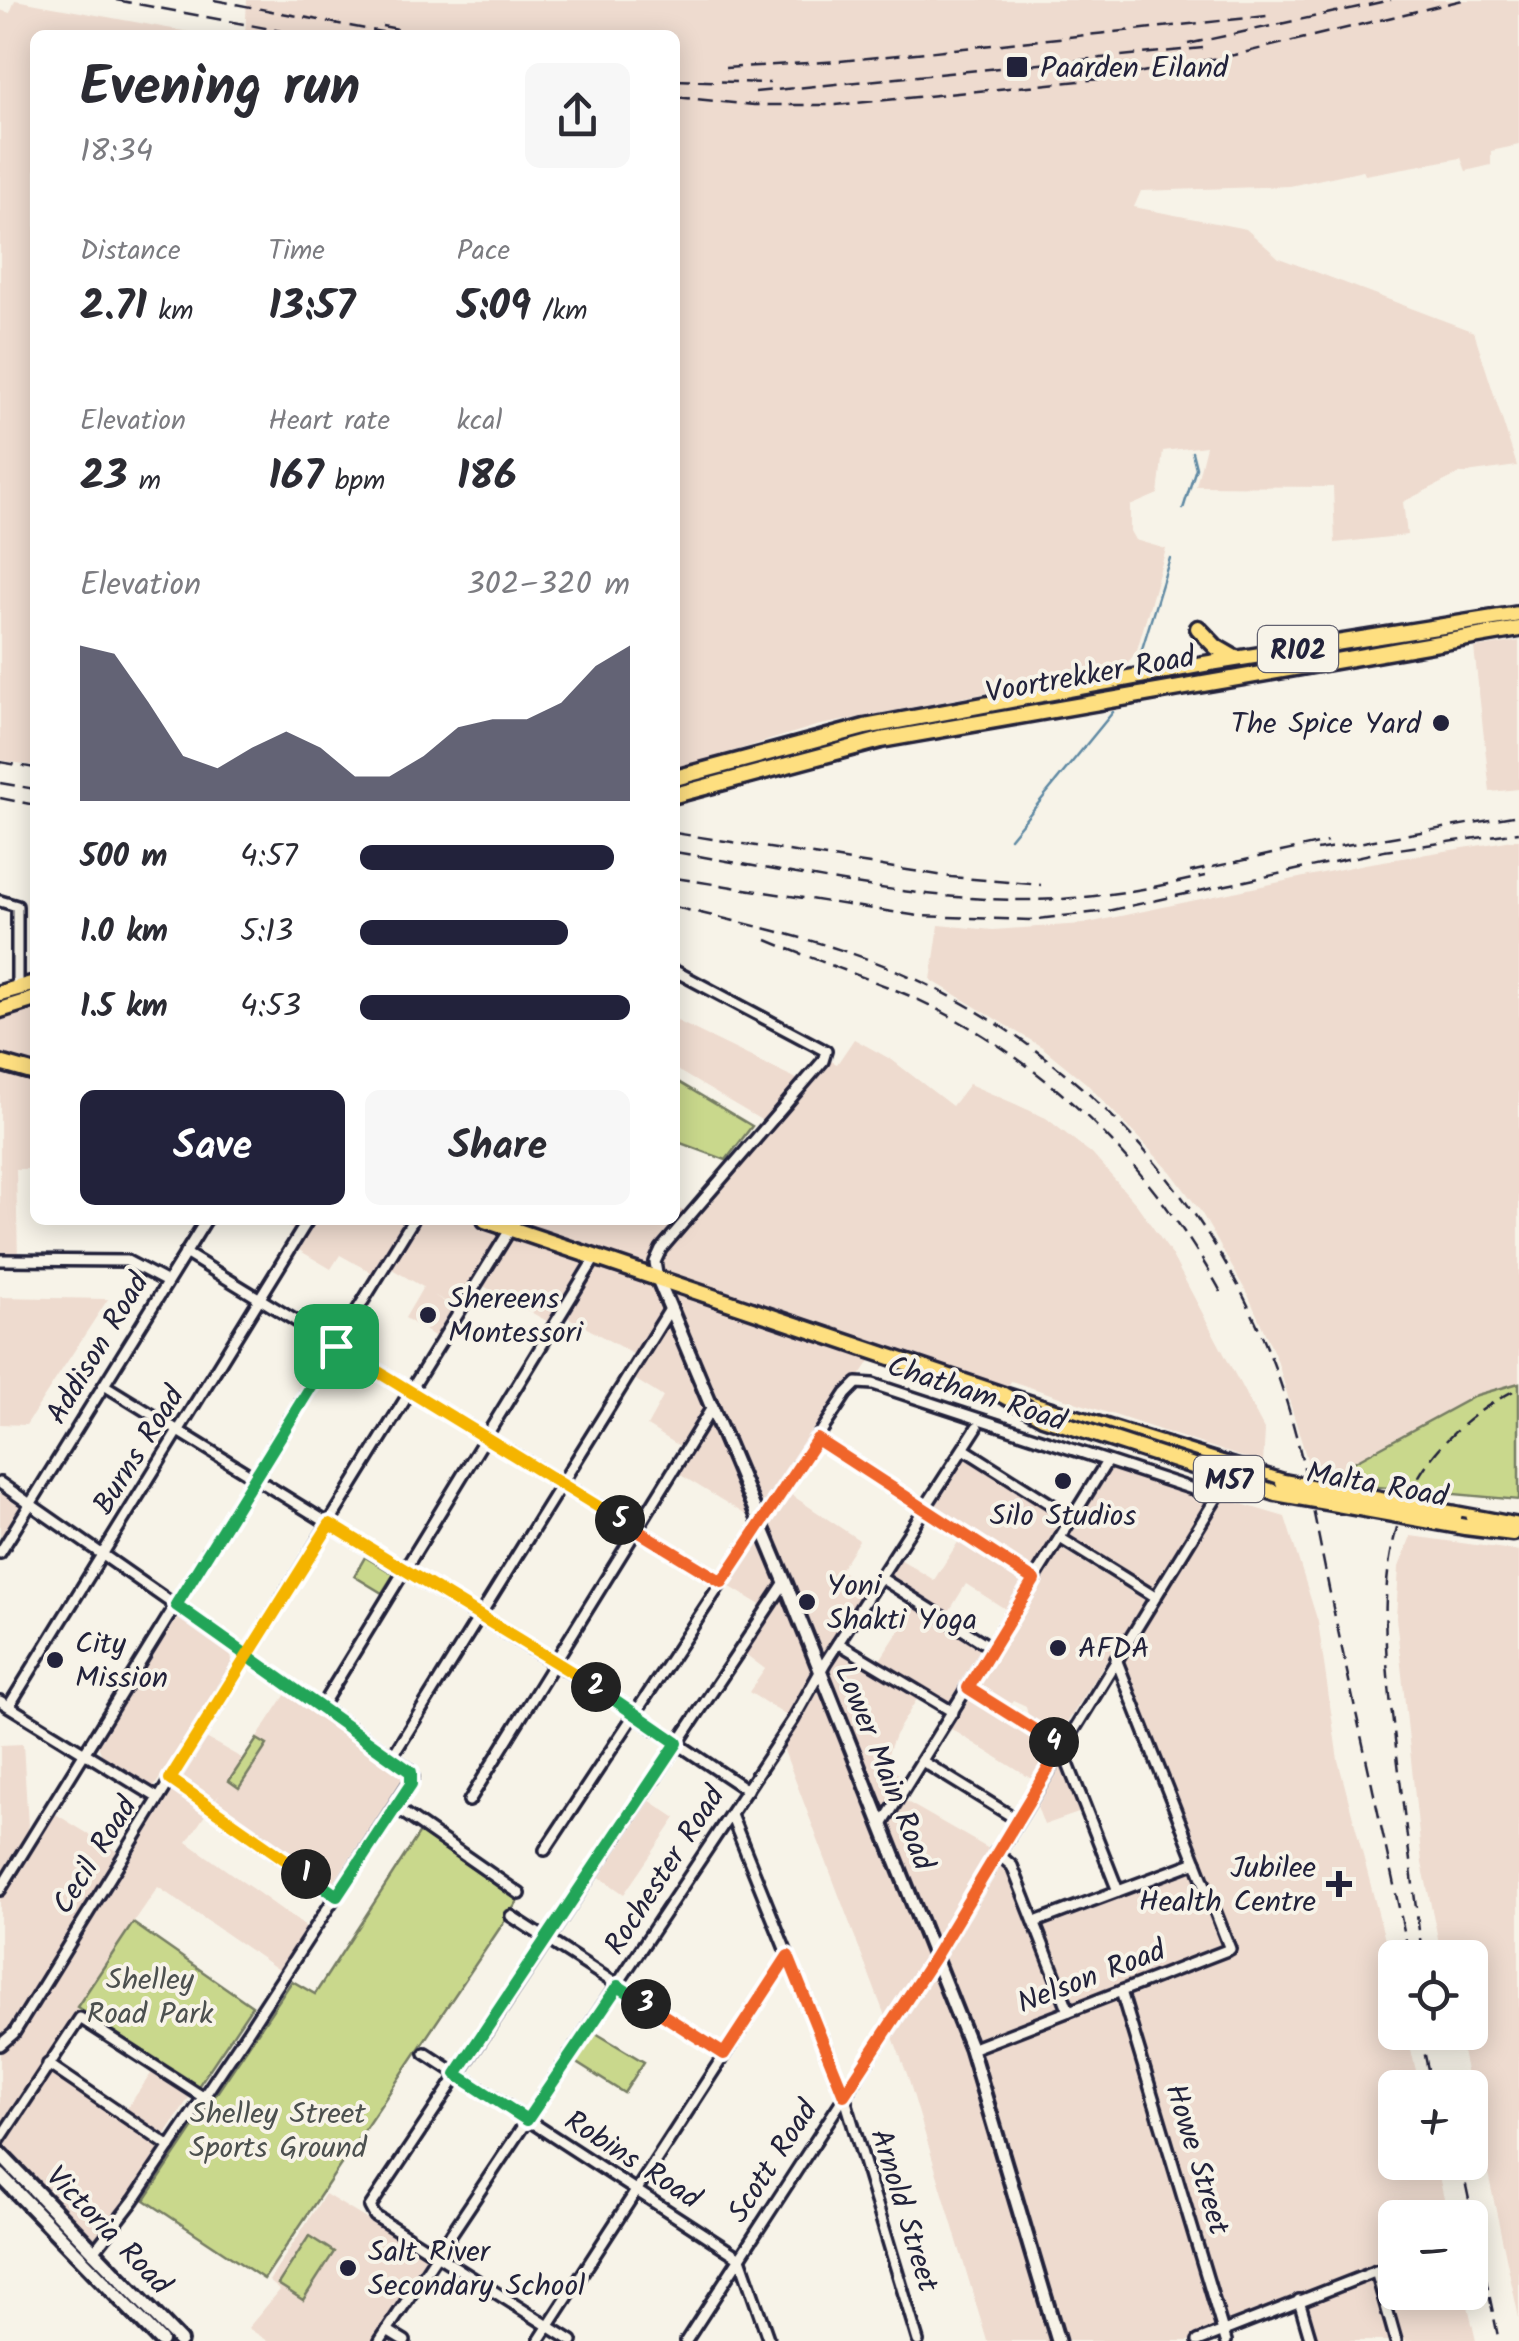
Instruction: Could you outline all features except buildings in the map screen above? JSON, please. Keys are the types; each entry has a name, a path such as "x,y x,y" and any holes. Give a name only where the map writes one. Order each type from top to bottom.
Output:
{"main road":[{"name":"Voortrekker Road","path":"680,793 882,740 1434,634 1519,614"},
{"path":"1198,628 1216,647 1237,659"},
{"name":"Voortrekker Road","path":"1434,634 1519,629"},
{"name":"Voortrekker Road","path":"680,777 865,727 1237,659 1331,651"},
{"path":"0,993 30,984"},
{"path":"0,1010 30,1001"},
{"path":"2,1062 30,1072"},
{"name":"M57","path":"516,1225 658,1279"},
{"name":"Malta Road","path":"658,1279 1242,1471 1519,1526"},
{"name":"Malta Road","path":"1004,1395 1043,1417 1260,1489 1336,1507 1519,1535"},
{"name":"Victoria Road","path":"0,2154 161,2341"},
{"name":"Victoria Road","path":"0,2174 180,2341"}],"street":[{"path":"0,901 18,906 17,988"},
{"path":"658,1279 655,1262 662,1248 825,1058 822,1046 680,974"},
{"name":"Addison Road","path":"0,1554 203,1225"},
{"name":"Burns Road","path":"5,1704 305,1225"},
{"path":"0,1890 411,1225"},
{"name":"Cecil Road","path":"0,2045 14,2034 513,1225"},
{"path":"185,1254 722,1582"},
{"path":"321,1707 595,1258"},
{"path":"0,1260 127,1262 167,1282"},
{"name":"Lower Main Road","path":"658,1279 785,1582 970,2049 1058,2341"},
{"path":"392,1757 670,1309"},
{"name":"Chatham Road","path":"545,1850 850,1388 865,1382 1217,1497"},
{"path":"104,1385 555,1662 747,1790"},
{"path":"469,1800 713,1406"},
{"name":"Rochester Road","path":"380,2341 747,1790 978,1428"},
{"path":"817,1439 1034,1580"},
{"path":"964,1448 1073,1518"},
{"path":"882,1825 1106,1462"},
{"path":"0,1483 392,1757 412,1777 170,2147 90,2256"},
{"name":"Scott Road","path":"686,2341 934,1958 1217,1497"},
{"path":"1060,1538 1154,1598"},
{"path":"880,1578 992,1648"},
{"path":"572,2341 370,2210 456,2074 785,1582"},
{"path":"838,1643 953,1712"},
{"path":"1035,1922 1196,1862 1116,1659"},
{"path":"968,1688 1061,1746 1118,1891"},
{"path":"5,1704 158,1798"},
{"path":"922,1761 1016,1819"},
{"path":"170,1779 337,1896"},
{"path":"395,1807 520,1894"},
{"name":"Arnold Street","path":"730,1815 844,2095 918,2341"},
{"path":"996,1852 1012,1866 1070,2011"},
{"name":"Nelson Road","path":"970,2049 1230,1950 1196,1862"},
{"path":"511,1916 724,2054"},
{"path":"539,2341 788,1956"},
{"name":"Howe Street","path":"1122,1991 1225,2336"},
{"path":"0,2139 80,2018 203,2097"},
{"name":"Robins Road","path":"425,2053 740,2258"},
{"path":"48,2064 170,2147"},
{"path":"740,2258 769,2341"},
{"path":"1198,2341 1225,2336 1300,2300 1376,2271 1396,2341"},
{"path":"1300,2300 1311,2341"},
{"path":"388,2330 405,2341"}],"shaded area":[{"path":"15,0 178,30 30,30 30,765 0,760 0,10 10,13"},
{"path":"247,0 1519,0 1519,145 1491,151 1491,165 1466,171 1461,158 1365,175 1363,170 1290,186 1141,191 1134,207 1246,229 1279,258 1474,332 1517,466 1459,474 1403,502 1407,535 1335,543 1333,487 1196,486 1206,446 1163,451 1158,494 1130,506 1130,531 1135,540 1166,549 1137,650 1126,666 816,726 680,767 680,30 245,30"},
{"path":"1519,641 1519,789 1490,792 1474,648"},
{"path":"1519,839 1519,1383 1477,1395 1350,1463 1344,1484 1312,1476 1277,1360 1248,1295 1201,1212 1171,1172 1086,1083 1042,1047 931,980 939,925 993,930 1083,924 1365,864"},
{"path":"30,1001 30,1169 16,1169 18,1260 0,1260 0,1010"},
{"path":"680,1022 805,1083 825,1058 837,1064 854,1039 892,1060 952,1106 969,1084 1046,1118 1092,1154 1137,1205 1170,1252 1265,1431 1263,1464 1011,1381 1003,1395 876,1352 784,1490 859,1540 840,1570 873,1591 838,1643 876,1666 918,1602 881,1578 895,1556 934,1580 962,1536 925,1509 964,1449 1073,1517 1106,1463 1285,1517 1318,1622 1338,1760 1385,1940 1378,1940 1378,2050 1411,2050 1416,2070 1378,2070 1378,2180 1440,2180 1444,2200 1378,2200 1378,2310 1469,2310 1476,2341 1311,2341 1300,2301 1198,2341 987,2341 907,2074 780,1740 793,1720 749,1692 765,1669 740,1650 767,1609 722,1582 761,1524 674,1471 686,1450 647,1426 663,1397 628,1375 640,1358 562,1314 554,1325 478,1283 461,1311 434,1295 453,1308 436,1337 405,1318 423,1287 385,1265 378,1276 340,1255 331,1269 292,1246 299,1234 284,1225 680,1225 680,1210 693,1214 768,1124 680,1072","holes":["1061,1539 1154,1597 1116,1659 1196,1862 1035,1922 1003,1857 900,1798 909,1784 885,1761 895,1735 920,1694 952,1712 945,1725 1038,1783 1032,1793 1044,1825 1087,1810 1061,1746 968,1688 992,1648 945,1618 966,1584 1013,1614"]},
{"path":"0,1297 108,1299 26,1425 0,1424"},
{"path":"0,1483 31,1505 0,1553"},
{"path":"1411,1536 1519,1551 1519,2318 1488,2173 1488,2070 1466,2070 1462,2050 1488,2050 1488,1940 1438,1940 1422,1863 1396,1618 1399,1567"},
{"name":"AFDA","path":"1062,1549 1145,1600 1057,1739 1029,1721 1026,1706 1013,1700 1008,1707 977,1688"},
{"path":"177,1616 231,1655 233,1666 154,1787 101,1754 98,1745"},
{"path":"286,1694 404,1779 334,1885 215,1802 219,1794 187,1842 313,1932 285,1974 158,1887 86,1992 77,2007 80,2018 48,2064 170,2147 95,2251 66,2222 57,2232 0,2175 0,1745 23,1744 29,1842 49,1810 123,1855 199,1734 243,1759"},
{"path":"649,1800 676,1818 624,1894 598,1876"},
{"path":"153,2071 190,2096 164,2137 125,2111"},
{"name":"Salt River Secondary School","path":"325,2194 427,2256 372,2341 268,2341 248,2328 280,2290 269,2281"}],"green space":[{"path":"680,1083 752,1126 726,1160 680,1143"},
{"path":"1519,1383 1519,1500 1344,1484 1350,1464 1477,1395"},
{"path":"365,1557 394,1574 382,1593 354,1576"},
{"path":"257,1739 267,1745 239,1788 229,1781"},
{"name":"Shelley Street Sports Ground","path":"420,1832 518,1901 264,2279 145,2200 292,1981 315,1994"},
{"name":"Shelley Road Park","path":"133,1923 252,2006 197,2088 77,2007"},
{"path":"594,2032 644,2062 624,2093 575,2062"},
{"path":"309,2236 334,2252 303,2300 278,2284"}],"waterway":[{"path":"1183,509 1196,468 1192,452"},
{"path":"1138,662 1170,558"},
{"path":"1010,838 1113,712"}],"railway":[{"path":"116,0 276,30"},
{"path":"214,0 371,30"},
{"path":"1188,44 1391,0"},
{"path":"680,98 754,105 836,105 1110,78 1234,55 1463,0"},
{"path":"725,68 840,61 1267,16"},
{"path":"382,26 403,30"},
{"path":"755,92 1203,48"},
{"path":"680,80 770,83"},
{"path":"0,762 30,767"},
{"path":"0,783 30,788"},
{"path":"0,798 30,804"},
{"path":"1317,850 1519,815"},
{"path":"680,879 918,916 1029,920 1107,911 1384,851 1519,832"},
{"path":"680,834 951,877 1041,885"},
{"path":"1190,872 1327,842"},
{"path":"680,853 867,886 964,898 1097,896 1205,876"},
{"path":"680,908 845,951 900,972 964,1004 1025,1043 1081,1087 1132,1137 1178,1192 1219,1252 1253,1315 1289,1411 1406,1940"},
{"path":"767,940 910,996 959,1021 1049,1083 1127,1158 1193,1245 1221,1292"},
{"path":"1420,1940 1386,1647 1386,1595 1392,1546 1407,1500 1431,1458 1468,1420 1519,1388"},
{"path":"1424,2050 1428,2070"},
{"path":"1465,2180 1499,2341"}],"place":[{"name":"Paarden Eiland","path":"1017,67"},
{"name":"The Spice Yard","path":"1441,723"},
{"name":"Shereens Montessori","path":"428,1315"},
{"name":"Silo Studios","path":"1063,1481"},
{"name":"Yoni Shakti Yoga","path":"807,1602"},
{"name":"AFDA","path":"1058,1648"},
{"name":"City Mission","path":"55,1660"},
{"name":"Jubilee Health Centre","path":"1339,1884"},
{"name":"Salt River Secondary School","path":"348,2268"}],"route":[{"path":"336,1346 176,1605 248,1656 290,1685 346,1725 409,1769 411,1784 337,1896 170,1779 200,1734 202,1729 248,1656 330,1524 629,1708 677,1743 456,2074 527,2120 618,1986 724,2054 788,1956 844,2095 934,1958 940,1942 1061,1746 968,1688 1034,1580 817,1439 722,1582 336,1346"}]}
